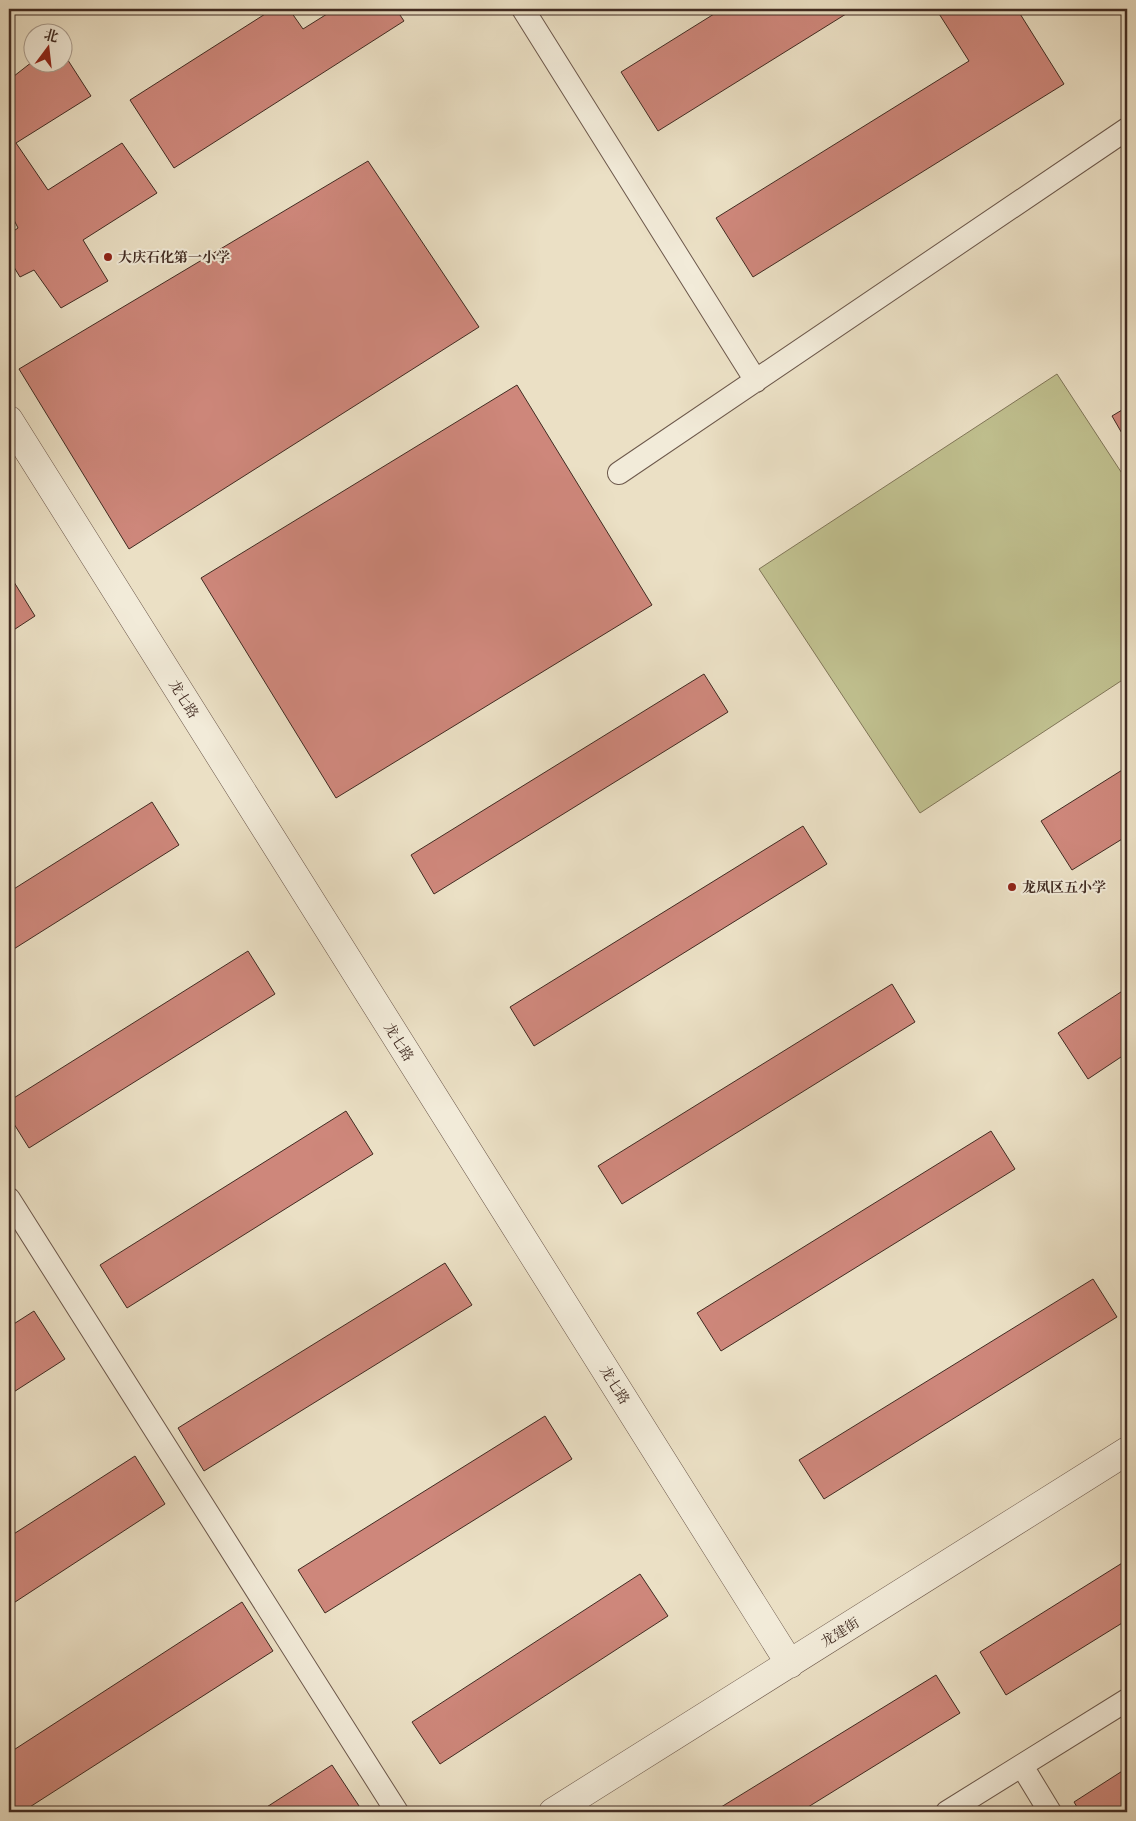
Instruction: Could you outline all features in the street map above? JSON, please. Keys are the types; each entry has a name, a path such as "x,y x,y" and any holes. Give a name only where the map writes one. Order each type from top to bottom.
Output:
{"street":[{"path":"523,9 756,381"},
{"path":"619,474 1127,129"},
{"name":"龙七路","path":"9,420 790,1664"},
{"path":"9,1199 397,1812"},
{"name":"龙建街","path":"553,1812 1127,1451"},
{"path":"947,1812 1127,1700"},
{"path":"1022,1766 1050,1812"}],"green space":[{"path":"1057,374 1127,481 1127,677 920,813 759,569"}],"building":[{"path":"273,9 289,9 303,29 335,9 396,9 404,21 174,168 130,100"},
{"path":"722,9 854,9 658,131 621,72"},
{"path":"936,9 1017,9 1064,84 753,277 716,218 969,61"},
{"path":"72,67 91,96 16,143 48,190 122,143 157,193 83,240 108,281 61,308 34,270 20,277 9,259 9,234 18,228 9,210 9,80 22,70 22,72 72,72"},
{"path":"368,161 479,327 129,549 19,369"},
{"path":"517,385 652,605 336,798 201,578"},
{"path":"1127,407 1127,442 1112,416"},
{"path":"9,574 35,616 9,633"},
{"path":"704,674 728,712 434,894 411,855"},
{"path":"1127,767 1127,836 1072,870 1041,821"},
{"path":"152,802 179,845 9,952 9,892"},
{"path":"803,826 827,864 534,1046 510,1007"},
{"path":"248,951 275,994 29,1148 9,1116 9,1101"},
{"path":"892,984 915,1022 622,1204 598,1166"},
{"path":"1127,988 1127,1053 1088,1079 1058,1033"},
{"path":"346,1111 373,1154 127,1308 100,1265"},
{"path":"991,1131 1015,1169 721,1351 697,1313"},
{"path":"445,1263 472,1305 204,1471 178,1428"},
{"path":"1093,1279 1117,1317 824,1499 799,1460"},
{"path":"34,1311 65,1359 9,1395 9,1327"},
{"path":"545,1416 572,1459 325,1613 298,1570"},
{"path":"135,1456 165,1504 9,1606 9,1537"},
{"path":"1127,1560 1127,1620 1006,1695 980,1652"},
{"path":"640,1574 668,1616 440,1764 412,1722"},
{"path":"242,1602 273,1651 22,1812 9,1812 9,1753"},
{"path":"936,1675 960,1713 800,1812 713,1812"},
{"path":"332,1765 363,1812 259,1812"},
{"path":"1127,1768 1127,1812 1080,1812 1074,1802"}],"place":[{"name":"大庆石化第一小学","path":"108,257"},
{"name":"龙凤区五小学","path":"1012,887"}]}
